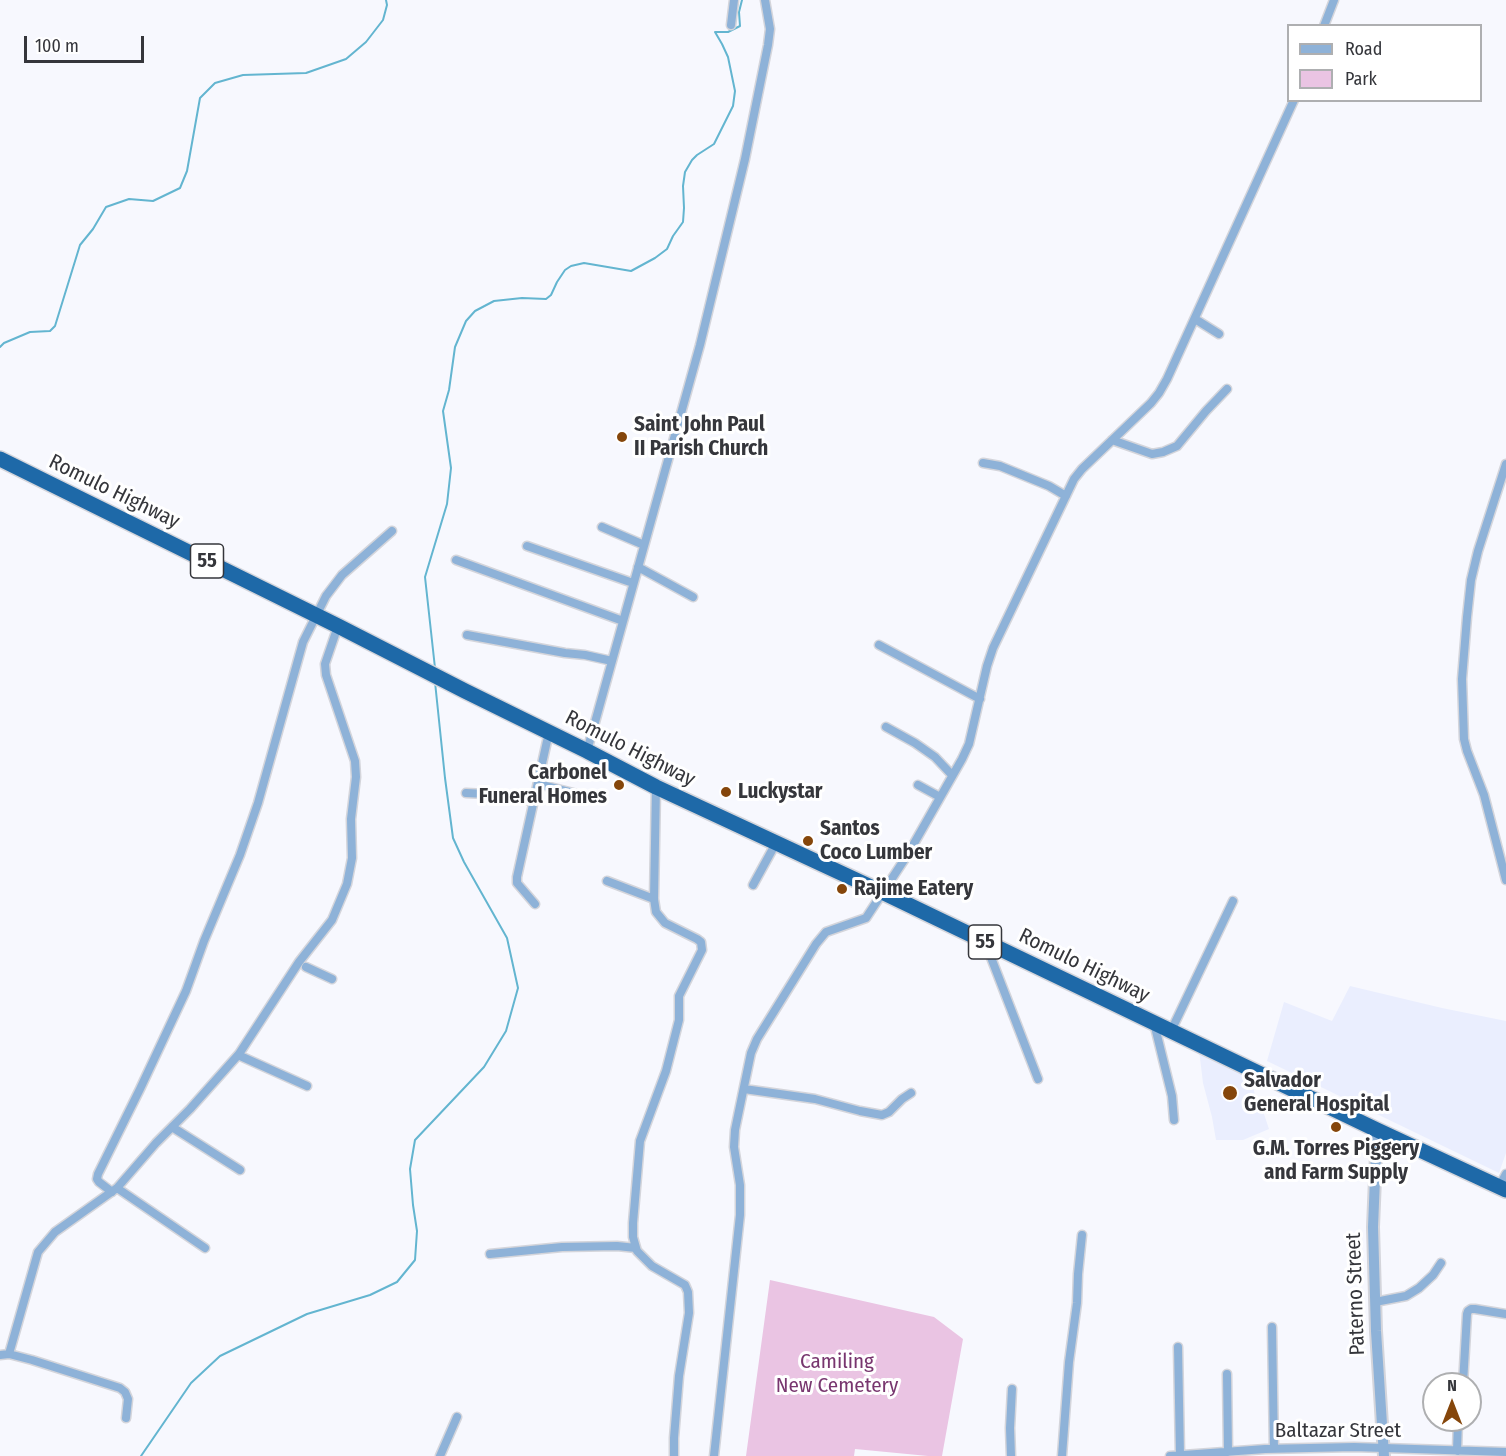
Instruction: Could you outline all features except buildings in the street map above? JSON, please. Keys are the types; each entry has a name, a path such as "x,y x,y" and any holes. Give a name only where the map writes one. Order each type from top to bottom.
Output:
{"highway":[{"name":"Romulo Highway","path":"0,459 414,664 656,788 884,893 1377,1130 1504,1184"}],"street":[{"path":"731,25 734,0"},
{"path":"587,751 700,345 745,159 768,45 770,29 765,0"},
{"path":"1325,24 1334,0"},
{"path":"714,1456 740,1215 740,1185 734,1147 735,1130 751,1053 816,944 826,932 866,918 908,854 969,744 993,648 1066,496 1078,474 1159,393 1293,102"},
{"path":"1195,318 1219,334"},
{"path":"1112,440 1152,454 1178,446 1227,389"},
{"path":"983,463 1000,466 1049,486 1066,496"},
{"path":"1506,464 1471,580 1463,669 1462,722 1467,751 1484,795 1506,880"},
{"path":"602,527 644,545"},
{"path":"205,1248 99,1182 98,1174 186,991 240,855 265,783 303,642 326,596 342,575 392,531"},
{"path":"527,546 633,583"},
{"path":"456,560 623,621"},
{"path":"638,567 693,597"},
{"path":"126,1418 128,1399 120,1388 32,1360 5,1354 38,1252 55,1232 114,1190 238,1055 332,920 347,884 352,858 351,819 356,777 355,761 326,675 325,664 338,626"},
{"path":"467,635 612,661"},
{"path":"879,645 980,699"},
{"path":"886,727 915,742 935,757 952,775"},
{"path":"535,904 517,883 517,877 549,732"},
{"path":"538,784 581,795"},
{"path":"918,786 940,797"},
{"path":"656,788 654,899 656,912 665,923 701,942 702,950 679,996 679,1020 666,1071 640,1141 633,1223 633,1237 637,1251 652,1266 685,1285 688,1293 689,1313 680,1376 674,1456"},
{"path":"466,793 533,801"},
{"path":"753,885 776,843"},
{"path":"607,881 654,899"},
{"path":"1171,1031 1233,901"},
{"path":"985,942 1038,1079"},
{"path":"302,964 332,979"},
{"path":"1154,1023 1172,1096 1174,1120"},
{"path":"238,1055 308,1086"},
{"path":"744,1089 815,1100 882,1114 890,1112 911,1093"},
{"path":"172,1127 240,1170"},
{"name":"Paterno Street","path":"1377,1130 1373,1227 1376,1331 1384,1452"},
{"path":"1062,1456 1082,1235"},
{"path":"490,1254 562,1247 636,1248"},
{"path":"1375,1302 1406,1296 1433,1275 1441,1263"},
{"path":"1464,1372 1468,1311 1475,1309 1506,1314"},
{"path":"1272,1327 1274,1449"},
{"path":"1178,1347 1180,1455"},
{"path":"1227,1374 1228,1452"},
{"path":"1011,1456 1012,1389"},
{"path":"440,1456 458,1417"},
{"path":"1457,1451 1458,1432"},
{"path":"1349,1456 1354,1447"},
{"name":"Baltazar Street","path":"1170,1456 1274,1449 1354,1447 1384,1452 1506,1452"}],"shaded area":[{"path":"1350,986 1506,1021 1506,1153 1499,1173 1267,1061 1284,1002 1332,1021"},
{"name":"Salvador General Hospital","path":"1199,1050 1257,1078 1253,1086 1256,1100 1261,1105 1269,1129 1243,1140 1216,1140 1203,1083"}],"green space":[{"name":"Camiling New Cemetery","path":"770,1280 934,1317 963,1339 942,1456 855,1449 854,1456 746,1456"}],"waterway":[{"path":"0,347 30,332 50,331 55,326 80,245 106,207 129,199 153,201 180,188 187,171 200,98 215,83 243,75 306,73 346,59 366,42 383,20 386,0"},
{"path":"435,668 425,577 447,504 451,468 443,411 449,390 455,347 466,321 475,311 494,301 522,298 546,299 551,295 565,270 571,266 584,263 631,271 667,249 683,222 685,172 697,155 714,144 733,106 735,91 728,57 715,32 728,32 740,26 739,12 742,0"},
{"path":"141,1456 191,1383 220,1356 307,1314 370,1295 397,1282 415,1260 417,1231 410,1169 415,1140 484,1067 506,1031 518,988 507,938 453,838 435,682"}],"place":[{"name":"Saint John Paul II Parish Church","path":"622,437"},
{"name":"Carbonel Funeral Homes","path":"619,785"},
{"name":"Luckystar","path":"726,792"},
{"name":"Santos Coco Lumber","path":"808,841"},
{"name":"Rajime Eatery","path":"842,889"},
{"name":"Salvador General Hospital","path":"1230,1093"},
{"name":"G.M. Torres Piggery and Farm Supply","path":"1336,1127"}]}
